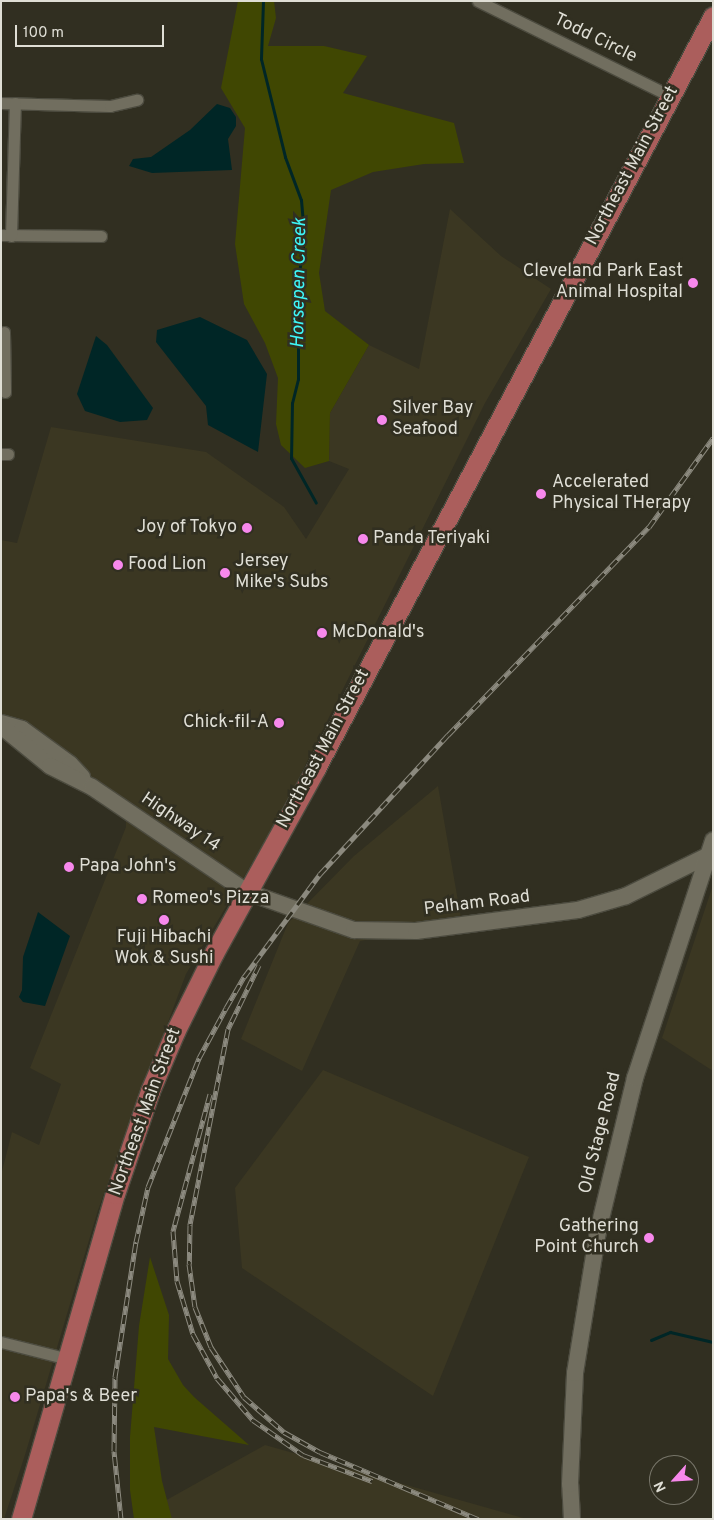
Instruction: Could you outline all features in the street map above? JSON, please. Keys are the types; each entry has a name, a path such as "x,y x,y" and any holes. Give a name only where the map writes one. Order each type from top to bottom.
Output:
{"main road":[{"name":"Northeast Main Street","path":"21,1519 112,1202 150,1091 196,987 246,892 316,768 713,16"}],"street":[{"name":"Todd Circle","path":"478,1 670,96"},
{"path":"1,103 110,106 137,100"},
{"path":"15,103 6,236 101,236"},
{"path":"4,332 5,392"},
{"name":"Highway 14","path":"1,725 22,729 70,764 92,788 246,892"},
{"name":"Pelham Road","path":"246,892 349,929 373,933 416,931 578,910 626,896 710,848"},
{"name":"Old Stage Road","path":"572,1519 570,1484 575,1373 598,1231 634,1078 710,848"},
{"path":"1,1342 68,1359"}],"shaded area":[{"path":"450,209 501,256 551,289 485,403 280,816 186,974 98,1210 25,1455 4,1519 1,1519 1,1175 12,1132 39,1145 61,1084 30,1068 126,827 126,800 1,715 1,540 17,543 51,427 206,452 284,507 306,539 349,469 329,461 330,413 369,345 419,369"},
{"path":"438,786 462,924 360,941 302,1071 241,1039 288,923 354,856"},
{"path":"713,885 713,1071 662,1038"},
{"path":"323,1070 529,1157 433,1396 242,1268 235,1188"},
{"path":"265,1445 527,1519 169,1519 163,1502"}],"green space":[{"path":"238,1 274,1 276,18 268,46 324,46 367,56 343,93 454,123 464,163 424,164 373,172 331,190 319,273 325,311 369,345 330,413 329,461 305,468 281,445 276,424 278,378 265,343 244,304 235,244 245,128 221,88"},
{"path":"150,1257 169,1315 168,1359 183,1385 194,1397 249,1445 154,1427 162,1481 172,1519 134,1519 130,1490 130,1437 139,1326"}],"water":[{"path":"217,104 230,108 236,117 236,126 228,139 232,170 152,173 129,166 133,159 151,157 190,130"},
{"path":"200,317 247,340 267,374 258,452 208,425 206,406 156,342 157,330"},
{"path":"96,336 107,345 153,408 147,420 120,422 85,411 77,394"},
{"path":"38,912 70,936 45,1006 23,1002 19,997 22,990 23,957"}],"waterway":[{"name":"Horsepen Creek","path":"263,1 261,59 285,157 301,200 303,223 303,247 298,279 298,379 292,403 291,458 316,503"},
{"path":"651,1340 670,1332 713,1342"}],"railway":[{"path":"121,1519 114,1451 115,1377 136,1242 148,1187 199,1058 226,1008 244,977 320,874 448,735 649,527 713,438"},
{"path":"259,965 228,1029 190,1225 189,1264 195,1307 211,1347 244,1397 284,1432 320,1452 478,1519"},
{"path":"210,1094 173,1231 177,1281 193,1334 217,1378 253,1420 303,1455 372,1481"}],"place":[{"name":"Cleveland Park East Animal Hospital","path":"693,283"},
{"name":"Silver Bay Seafood","path":"382,420"},
{"name":"Accelerated Physical THerapy","path":"541,494"},
{"name":"Joy of Tokyo","path":"247,528"},
{"name":"Panda Teriyaki","path":"363,539"},
{"name":"Food Lion","path":"118,565"},
{"name":"Jersey Mike's Subs","path":"225,573"},
{"name":"McDonald's","path":"322,633"},
{"name":"Chick-fil-A","path":"279,723"},
{"name":"Papa John's","path":"69,867"},
{"name":"Romeo's Pizza","path":"142,899"},
{"name":"Fuji Hibachi Wok & Sushi","path":"164,920"},
{"name":"Gathering Point Church","path":"649,1238"},
{"name":"Papa's & Beer","path":"15,1397"}]}
